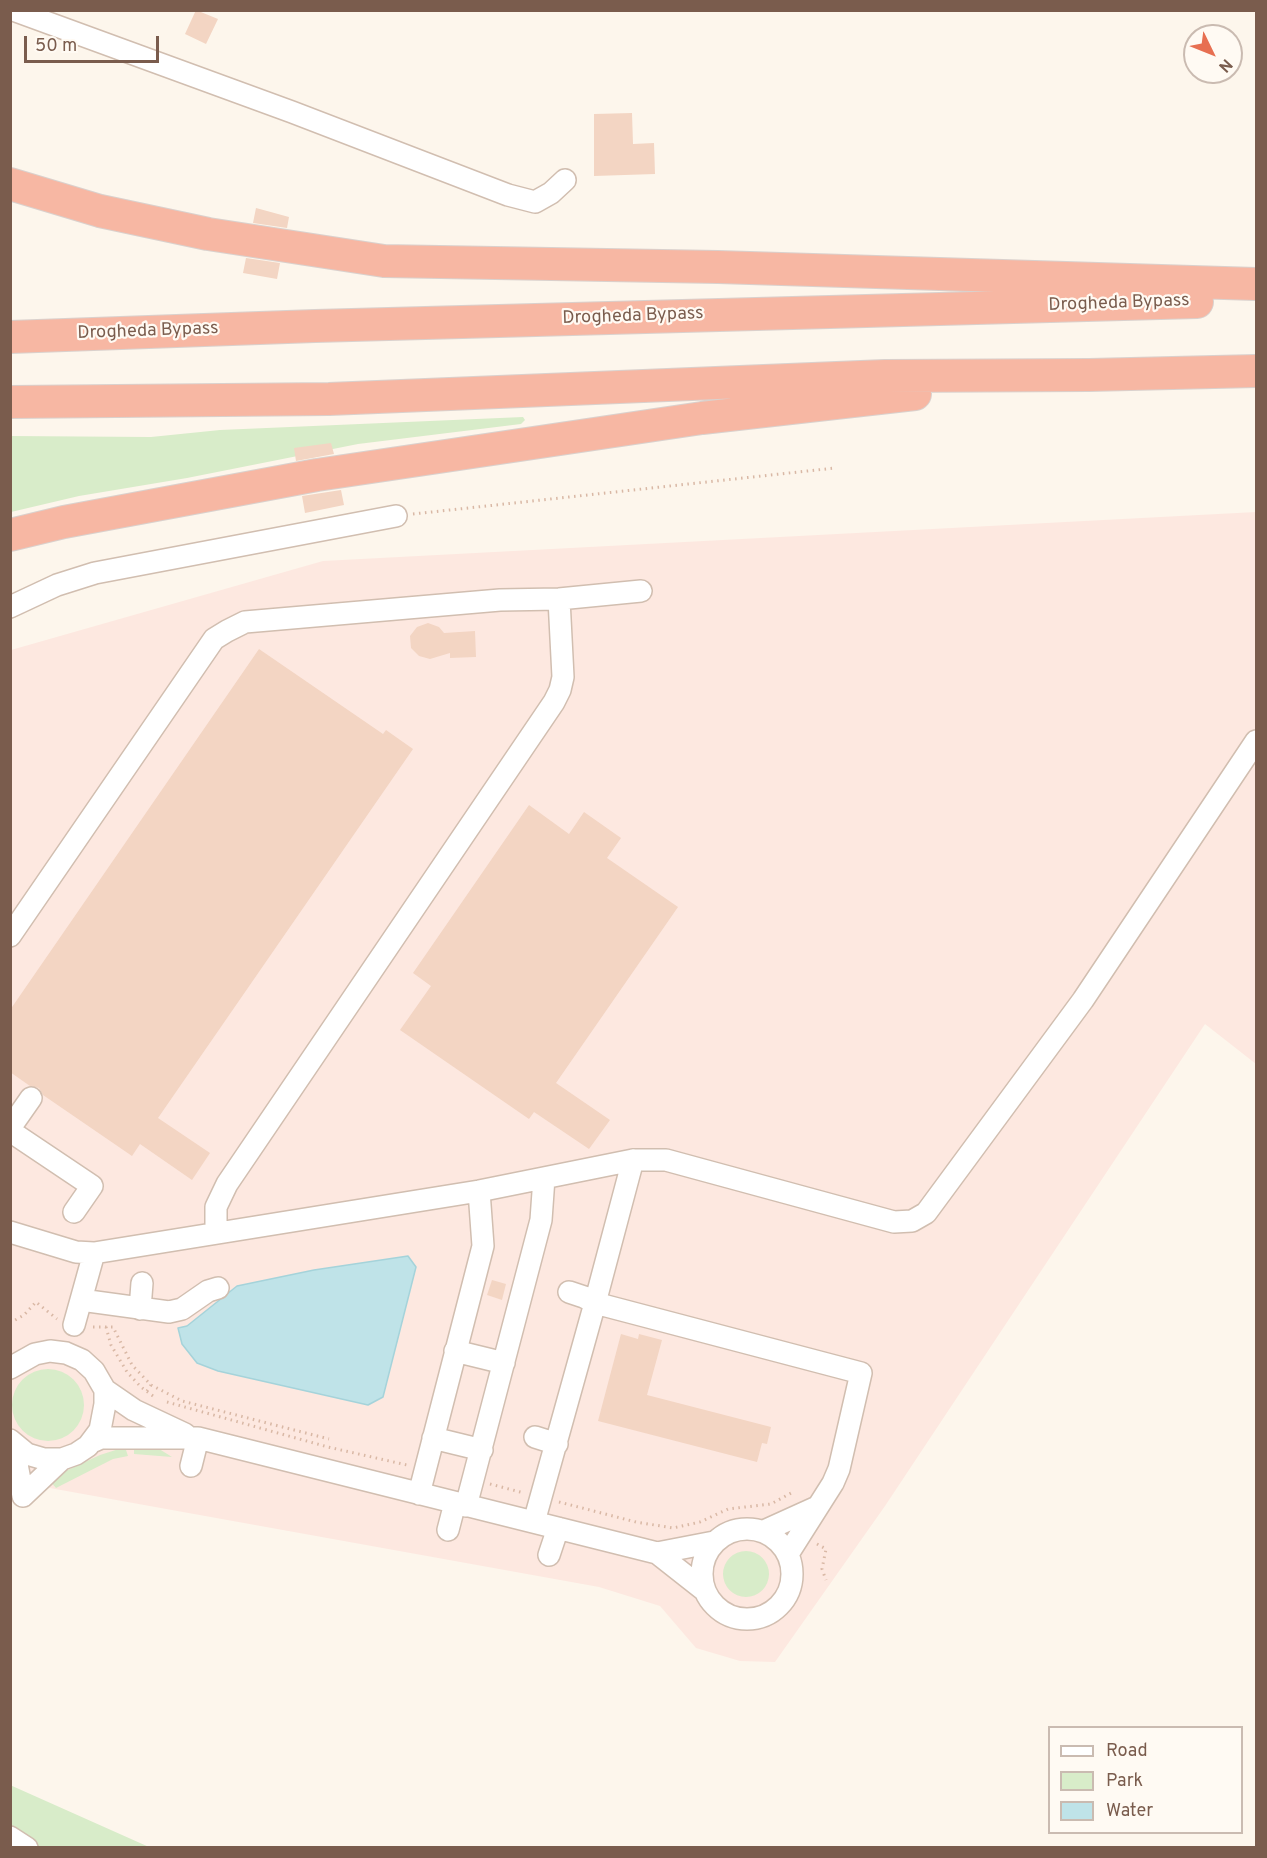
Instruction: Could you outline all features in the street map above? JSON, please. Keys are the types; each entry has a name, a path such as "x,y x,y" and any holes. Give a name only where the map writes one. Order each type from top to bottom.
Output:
{"highway":[{"path":"10,184 33,193 100,211 208,234 384,261 718,267 1257,284"},
{"name":"Drogheda Bypass","path":"10,338 315,326 1257,300"},
{"path":"10,402 329,399 885,376 1257,371"},
{"path":"10,535 64,522 317,475 702,418 1089,375"}],"street":[{"path":"13,10 292,112 508,195 535,202 551,193 565,180"},
{"path":"10,607 57,585 95,573 396,516"},
{"path":"10,936 214,639 227,631 245,622 500,600 559,599 641,591"},
{"path":"216,1233 216,1207 227,1184 554,702 563,677 559,599"},
{"path":"10,1232 76,1252 94,1253 479,1191 633,1160 666,1160 894,1222 912,1221 926,1213 1083,1000 1249,767 1257,741"},
{"path":"31,1098 10,1130 92,1186 74,1212"},
{"path":"534,1522 633,1160"},
{"path":"448,1530 482,1449 541,1220 544,1178"},
{"path":"418,1494 483,1246 479,1191"},
{"path":"50,1351 74,1325 94,1253"},
{"path":"140,1310 142,1283"},
{"path":"81,1300 140,1310 178,1311 208,1291 218,1288"},
{"path":"569,1292 595,1304 861,1373 839,1469 833,1483 788,1554"},
{"path":"74,1325 82,1360"},
{"path":"10,1368 35,1354 50,1351 66,1353 82,1360 94,1371 105,1390 134,1410 195,1437 657,1553 704,1590"},
{"path":"455,1351 504,1363"},
{"path":"92,1442 104,1418 105,1390"},
{"path":"12,1441 27,1454 44,1459 62,1459 76,1454 101,1438 195,1437"},
{"path":"191,1466 195,1437"},
{"path":"535,1437 556,1444"},
{"path":"433,1438 482,1449"},
{"path":"12,1441 23,1496 62,1459"},
{"path":"764,1531 817,1507"},
{"path":"549,1555 558,1528"},
{"path":"750,1528 764,1531 781,1543 792,1566 792,1582 787,1595 778,1607 765,1616 751,1619 736,1618 711,1603 701,1578 706,1553 714,1542 724,1534 737,1529 750,1528"},
{"path":"657,1553 714,1542"},
{"path":"10,1837 27,1848"}],"path":[{"path":"396,516 835,468"},
{"path":"106,1327 111,1345 127,1372 147,1392 180,1407 328,1447"},
{"path":"113,1327 132,1365 152,1385 182,1401 329,1439"},
{"path":"147,1392 152,1385"},
{"path":"800,1535 826,1549 822,1569 826,1580"}],"shaded area":[{"path":"1256,512 1256,1064 1205,1024 885,1506 775,1662 740,1661 696,1648 660,1606 599,1587 11,1481 11,650 323,561"}],"green space":[{"path":"523,417 525,420 521,424 358,444 187,478 79,496 11,512 10,436 151,437 220,430"},
{"path":"48,1369 68,1375 78,1385 84,1405 78,1425 68,1435 48,1441 28,1435 18,1425 12,1405 18,1385 28,1375"},
{"path":"134,1445 156,1447 172,1457 134,1454"},
{"path":"125,1447 128,1456 113,1459 56,1488 50,1481 59,1474 100,1455"},
{"path":"751,1551 763,1557 768,1565 768,1583 763,1591 755,1596 741,1597 733,1594 726,1587 723,1569 726,1561 733,1554"},
{"path":"10,1785 149,1847 39,1847 11,1828"}],"water":[{"path":"408,1256 416,1267 383,1397 368,1405 218,1371 197,1363 182,1344 178,1328 187,1326 237,1286 314,1270"}],"building":[{"path":"196,10 218,19 206,44 185,34"},
{"path":"632,113 633,144 654,143 655,174 594,176 594,114"},
{"path":"256,208 289,217 287,228 253,223"},
{"path":"246,258 280,263 277,279 243,273"},
{"path":"331,443 334,454 296,461 294,448"},
{"path":"341,490 344,505 305,513 302,496"},
{"path":"428,623 439,627 444,633 475,631 476,657 450,658 450,653 430,659 419,656 411,648 410,636 417,627"},
{"path":"259,649 383,734 386,730 413,749 158,1118 210,1153 192,1180 140,1144 132,1156 43,1095 39,1088 30,1086 10,1072 10,1010"},
{"path":"529,805 569,834 584,812 621,838 607,858 678,907 556,1083 610,1120 589,1149 534,1112 529,1119 400,1030 431,986 413,973"},
{"path":"492,1280 506,1284 502,1300 487,1295"},
{"path":"621,1334 638,1339 639,1334 662,1340 647,1395 771,1427 767,1444 762,1443 757,1462 598,1421"}]}
